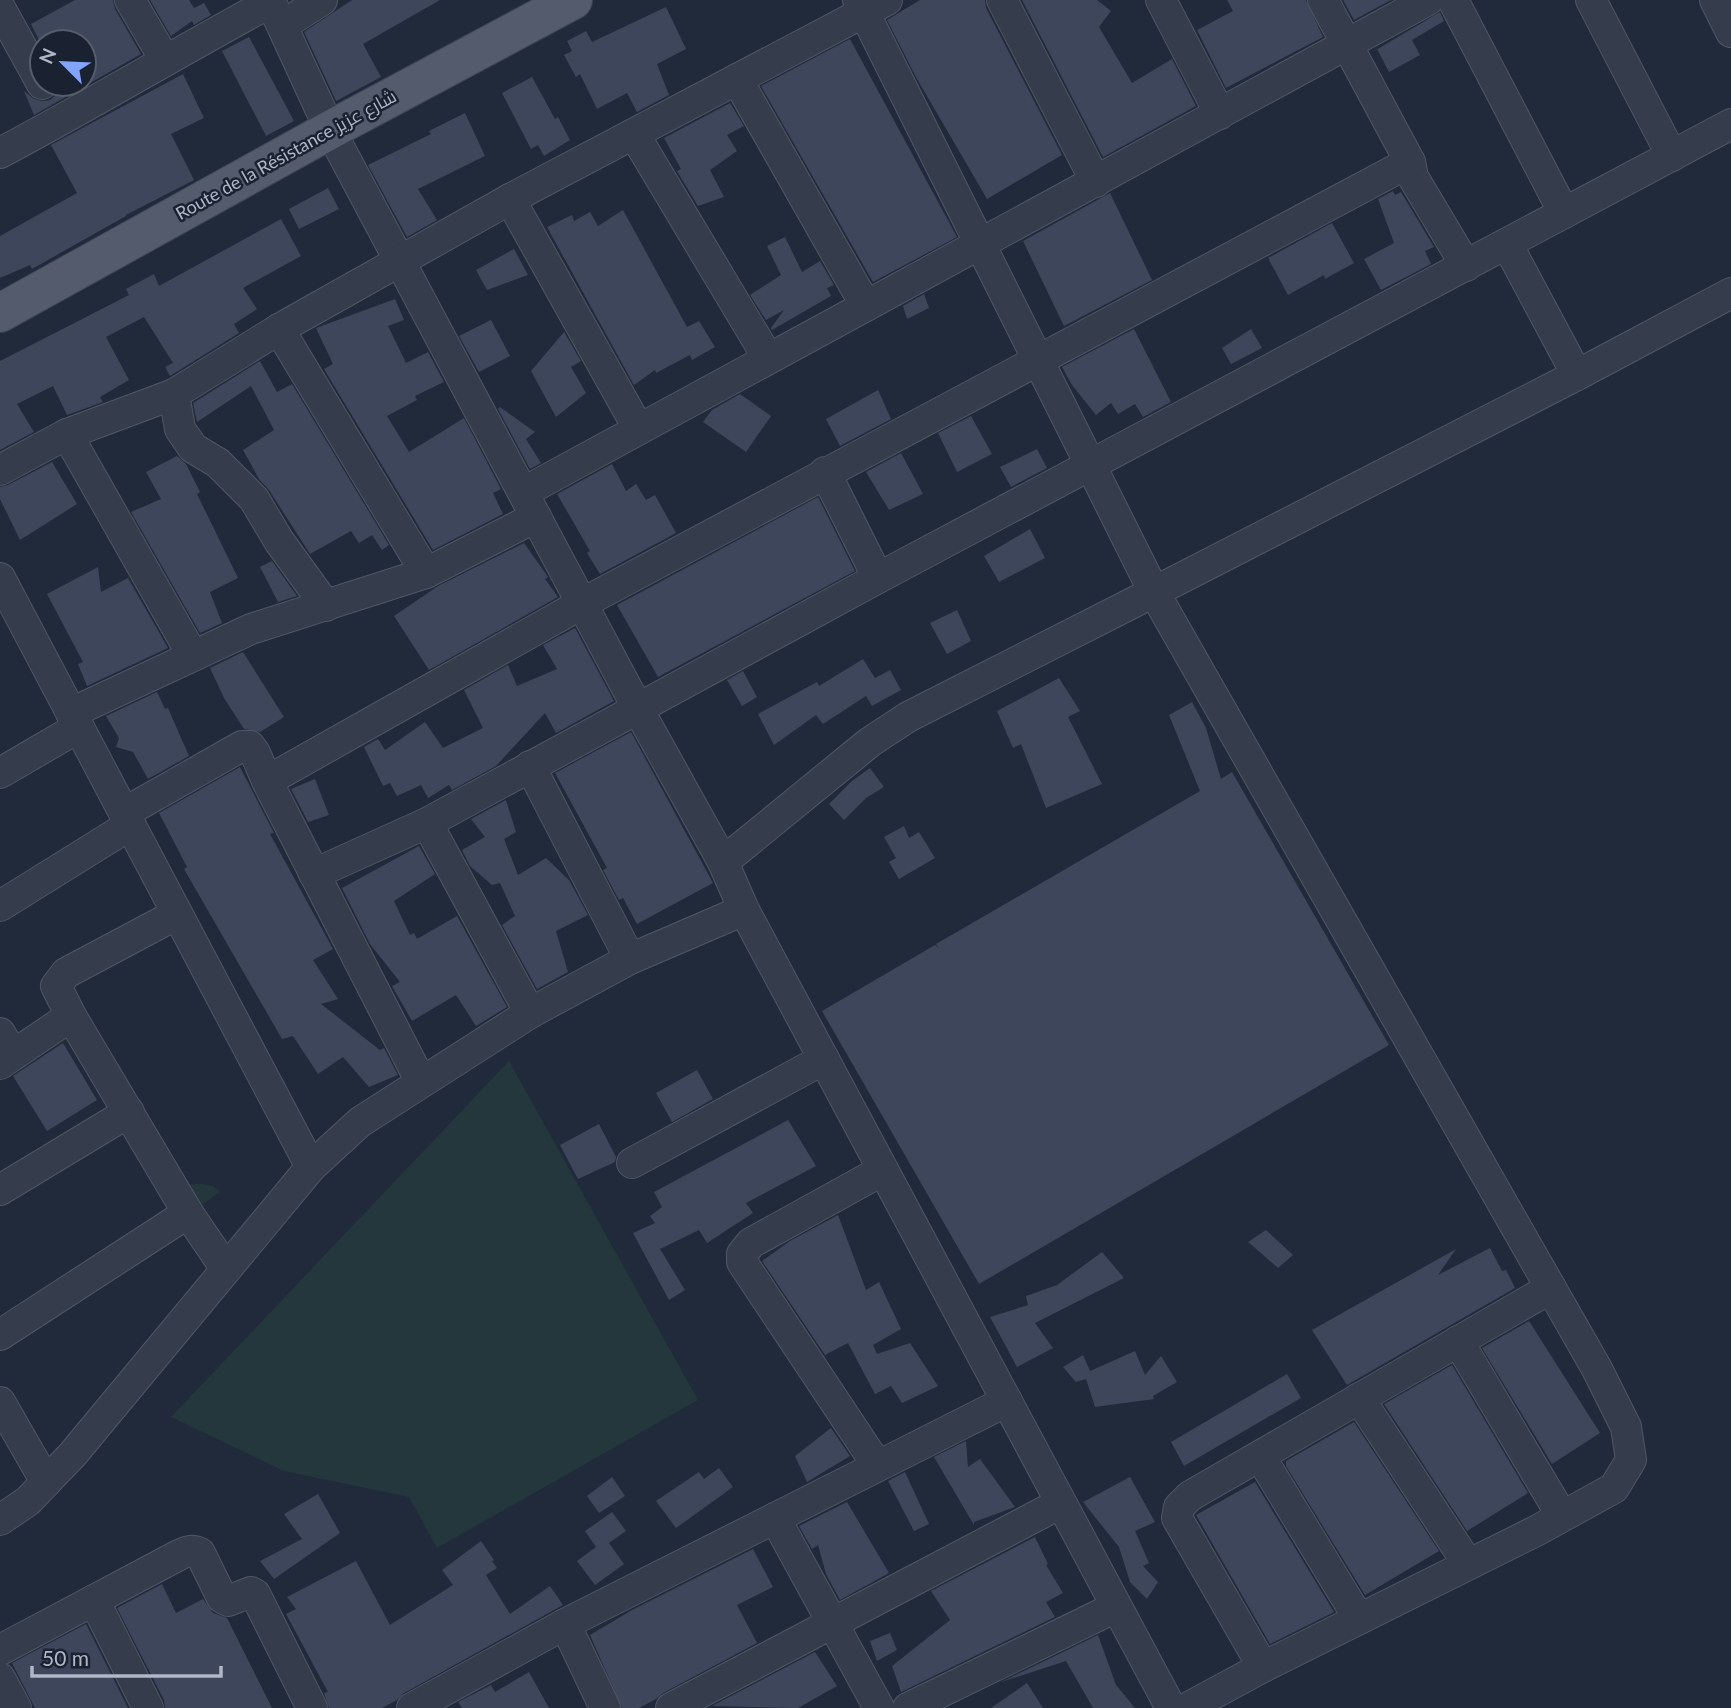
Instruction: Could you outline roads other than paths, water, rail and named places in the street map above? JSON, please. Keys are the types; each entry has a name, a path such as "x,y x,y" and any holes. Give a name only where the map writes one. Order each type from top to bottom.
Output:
{"main road":[{"name":"Route de la Résistance شارع عزيز","path":"0,313 330,130 573,0"}],"street":[{"path":"130,0 165,60"},
{"path":"0,153 165,60 274,9 322,0"},
{"path":"1003,0 1096,182"},
{"path":"1161,0 1220,114"},
{"path":"1323,0 1410,162 1413,177 1466,266"},
{"path":"0,772 75,720 193,656 251,629 426,573 638,428 1428,0"},
{"path":"1453,0 1564,213"},
{"path":"1591,0 1672,156"},
{"path":"1715,0 1731,32"},
{"path":"0,470 67,434 174,394 279,328 870,4 981,244 1154,592 1551,1288 1626,1427 1631,1460 1614,1488 1187,1708"},
{"path":"0,8 28,59"},
{"path":"274,9 330,130 638,709 723,862 744,910 1171,1708"},
{"path":"737,79 866,306"},
{"path":"50,98 62,120"},
{"path":"314,874 427,823 1090,464 1731,124"},
{"path":"634,134 768,358"},
{"path":"267,781 583,603 1410,162"},
{"path":"510,199 638,428"},
{"path":"1507,244 1577,375"},
{"path":"723,862 870,742 908,717 1731,294"},
{"path":"279,328 426,573"},
{"path":"174,394 180,429 193,448 218,463 254,499 279,541 326,606"},
{"path":"67,434 193,656"},
{"path":"825,472 878,578"},
{"path":"0,578 311,1167"},
{"path":"0,906 127,819 242,746 250,746 421,1082"},
{"path":"530,766 630,959"},
{"path":"427,823 530,1013"},
{"path":"0,1520 28,1501 73,1454 311,1167 360,1122 530,1013 630,959 744,910"},
{"path":"177,914 66,973 56,986 71,1016 188,1213 226,1269"},
{"path":"4,1051 71,1016"},
{"path":"632,1163 824,1059"},
{"path":"0,1191 129,1112"},
{"path":"877,1465 742,1262 742,1254 751,1243 883,1170"},
{"path":"0,1335 188,1213"},
{"path":"1262,1667 1177,1518 1180,1507 1189,1496 1551,1288"},
{"path":"1458,1341 1562,1516"},
{"path":"1359,1398 1468,1564"},
{"path":"412,1708 565,1624 1007,1401"},
{"path":"0,1402 46,1482"},
{"path":"1260,1456 1359,1619"},
{"path":"671,1708 1061,1503"},
{"path":"775,1518 879,1708"},
{"path":"0,1650 191,1550 200,1553 222,1598 228,1601 251,1592 255,1594 312,1708"},
{"path":"94,1600 148,1708"},
{"path":"908,1708 1116,1607"},
{"path":"565,1624 605,1708"},
{"path":"0,1678 16,1708"}]}
